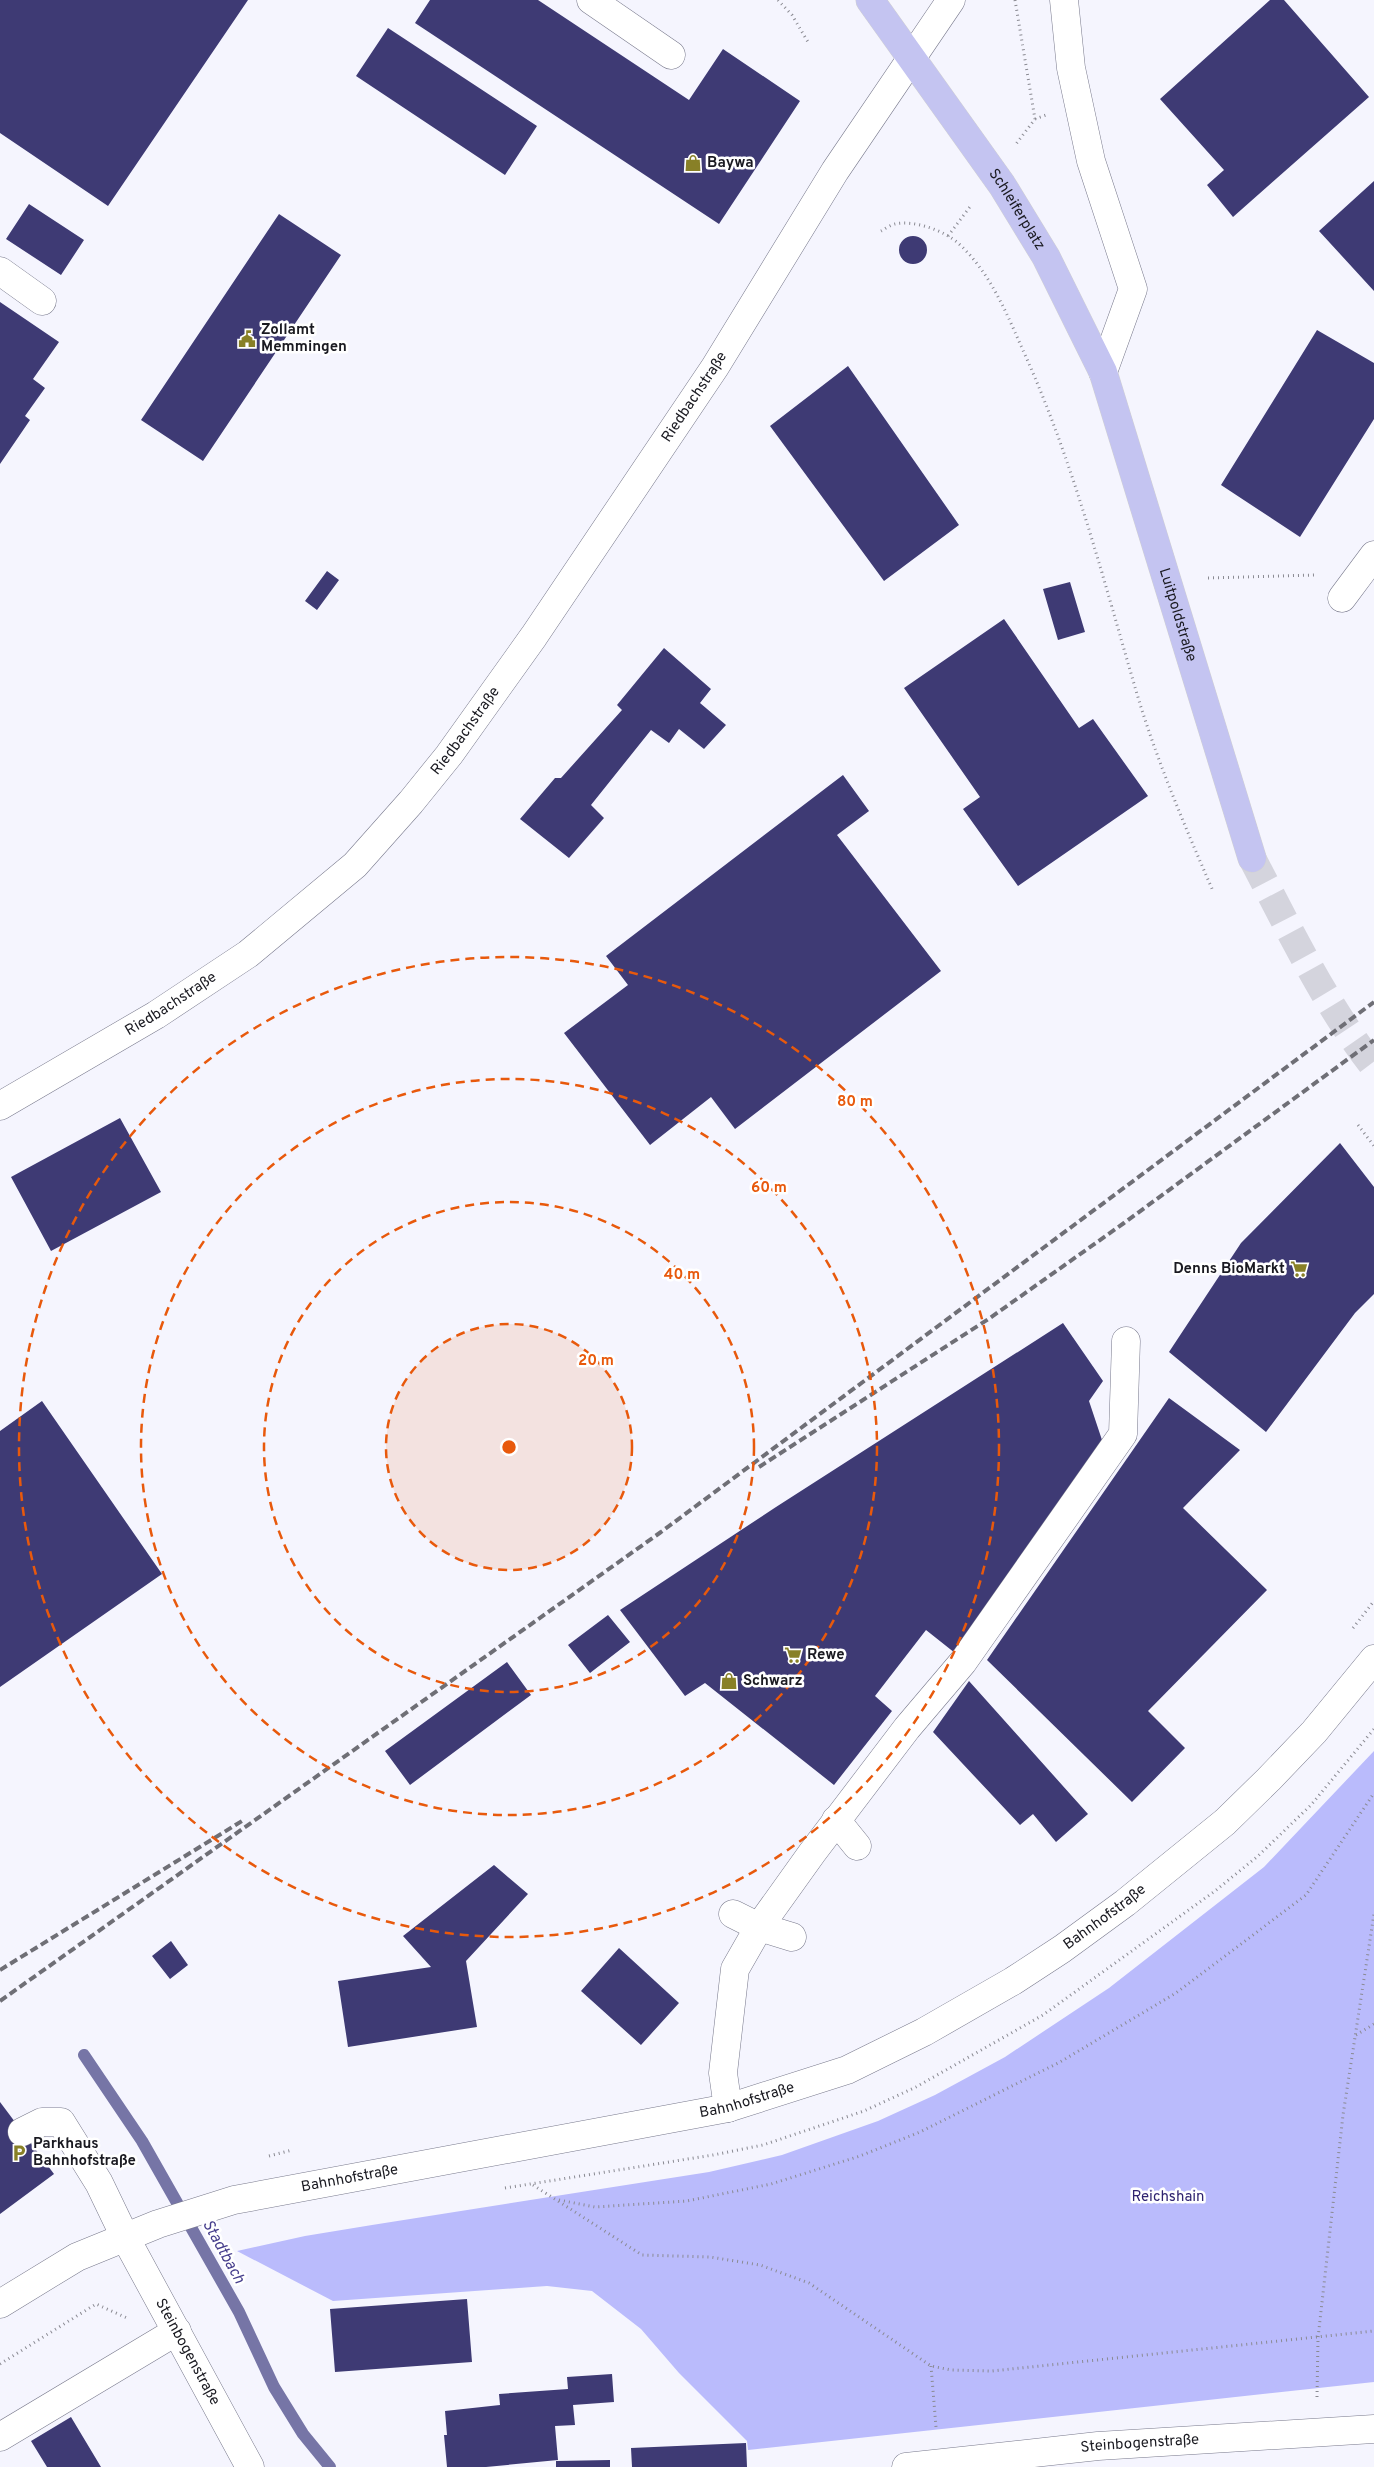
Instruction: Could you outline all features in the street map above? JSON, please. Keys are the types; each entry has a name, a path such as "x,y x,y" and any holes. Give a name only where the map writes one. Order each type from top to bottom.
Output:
{"main road":[{"name":"Schleiferplatz","path":"870,0 913,57 994,174 1046,257 1103,372"},
{"name":"Luitpoldstraße","path":"1103,372 1252,858"}],"street":[{"path":"591,0 670,55"},
{"path":"913,57 951,0"},
{"path":"1064,0 1071,68 1091,161 1133,289 1103,372"},
{"name":"Riedbachstraße","path":"0,1106 110,1043 228,968 271,937 355,865 449,755 528,644 715,367 835,171 913,57"},
{"path":"0,271 42,301"},
{"path":"1342,598 1367,564"},
{"path":"728,2108 723,2073 735,1969 804,1848 836,1820 907,1728 963,1662 1123,1434 1126,1341"},
{"name":"Bahnhofstraße","path":"0,2304 77,2257 158,2224 234,2200 728,2108 847,2070 924,2032 1013,1981 1062,1949 1125,1903 1225,1822 1314,1732 1374,1659"},
{"path":"836,1820 857,1846"},
{"path":"733,1914 759,1927 792,1937"},
{"name":"Steinbogenstraße","path":"22,2132 42,2122 61,2122 99,2183 125,2237 250,2467"},
{"path":"0,2437 176,2331"},
{"name":"Steinbogenstraße","path":"906,2467 939,2463 1098,2457 1316,2432 1374,2429"}],"path":[{"path":"778,0 792,15 808,42"},
{"path":"948,236 1035,119 1015,0"},
{"path":"881,231 894,224 906,223 926,227 948,236 967,252 1006,310 1061,442 1096,548 1140,702 1164,776 1213,891"},
{"path":"1208,578 1367,564"},
{"path":"1358,1125 1374,1146"},
{"path":"1348,1634 1374,1601"},
{"path":"559,2200 594,2207 686,2201 771,2184 860,2156 920,2132 1052,2067 1176,1993 1306,1894 1374,1794"},
{"path":"1316,2432 1318,2338 1343,2115 1374,1914"},
{"path":"1355,2035 1374,2024"},
{"path":"273,2153 302,2149"},
{"path":"533,2185 642,2255 710,2257 760,2265 809,2283 931,2366 951,2370 992,2371 1374,2331"},
{"path":"0,2364 96,2304"},
{"path":"931,2366 939,2463"}],"green space":[{"name":"Reichshain","path":"1374,1751 1374,2382 748,2450 747,2441 679,2373 641,2329 592,2291 547,2286 333,2301 237,2251 305,2236 709,2172 782,2155 878,2121 935,2095 1005,2057 1109,1988 1264,1867"}],"building":[{"path":"0,0 248,0 108,206 0,133"},
{"name":"Baywa","path":"430,0 538,0 689,100 723,49 800,101 719,224 415,23"},
{"path":"1270,0 1284,0 1369,97 1233,217 1207,185 1224,170 1160,99"},
{"path":"388,28 537,126 505,175 356,76"},
{"path":"1374,181 1374,291 1319,231"},
{"path":"29,204 84,240 61,275 6,239"},
{"path":"279,214 341,255 203,461 141,420"},
{"path":"913,236 923,240 927,250 923,260 913,264 903,260 899,250 903,240"},
{"path":"0,302 59,342 33,379 45,388 25,416 30,420 0,464"},
{"path":"1317,330 1374,363 1374,419 1300,537 1221,485"},
{"path":"848,366 959,525 884,581 770,426"},
{"path":"327,571 339,580 317,610 305,601"},
{"path":"1070,582 1085,632 1058,640 1043,589"},
{"path":"1004,619 1079,728 1093,719 1148,796 1018,886 963,809 980,797 904,688"},
{"path":"664,648 711,689 700,703 726,725 704,749 679,729 669,743 651,730 591,805 604,818 569,858 520,819 555,778 561,778 622,710 617,705"},
{"path":"843,775 869,811 837,835 941,971 735,1129 711,1097 650,1145 564,1033 628,985 606,956"},
{"path":"120,1118 161,1192 51,1251 11,1177"},
{"name":"Denns BioMarkt","path":"1340,1143 1374,1187 1374,1294 1355,1313 1266,1432 1169,1352 1241,1243"},
{"path":"1063,1323 1103,1381 1089,1401 1103,1443 955,1653 926,1630 875,1696 892,1711 834,1785 705,1683 685,1696 620,1610 776,1507"},
{"path":"1169,1398 1240,1450 1183,1508 1267,1590 1148,1711 1185,1748 1132,1802 987,1660"},
{"path":"42,1401 162,1574 0,1687 0,1431"},
{"path":"608,1615 630,1642 590,1673 568,1645"},
{"path":"507,1662 531,1695 410,1785 385,1751"},
{"path":"969,1681 1088,1814 1056,1842 1033,1814 1020,1825 933,1732"},
{"path":"494,1865 528,1894 466,1961 477,2027 348,2047 338,1981 431,1967 403,1936"},
{"path":"171,1941 188,1965 170,1979 152,1956"},
{"path":"619,1948 679,2003 641,2045 581,1991"},
{"name":"Parkhaus Bahnhofstraße","path":"0,2102 54,2174 0,2214"},
{"path":"467,2299 472,2362 335,2372 330,2309"},
{"path":"612,2374 614,2402 573,2405 575,2425 555,2426 558,2460 486,2467 447,2467 444,2435 447,2435 445,2411 500,2405 499,2394 568,2389 567,2377"},
{"path":"71,2417 101,2467 47,2467 31,2441"},
{"path":"746,2443 747,2467 632,2467 631,2448"},
{"path":"610,2460 610,2467 556,2467 556,2461"}],"waterway":[{"name":"Stadtbach","path":"84,2055 142,2141 239,2312 274,2387 303,2434 330,2467"}],"tunnel":[{"path":"1252,858 1294,939 1339,1018 1374,1067"}],"railway":[{"path":"0,2001 661,1532 1374,1002"},
{"path":"759,1467 990,1318 1124,1223 1374,1040"},
{"path":"0,1970 242,1821"}],"place":[{"name":"Baywa","path":"693,163"},
{"name":"Zollamt Memmingen","path":"247,339"},
{"name":"Denns BioMarkt","path":"1299,1269"},
{"name":"Rewe","path":"793,1655"},
{"name":"Schwarz","path":"729,1681"},
{"name":"Parkhaus Bahnhofstraße","path":"19,2153"}]}
